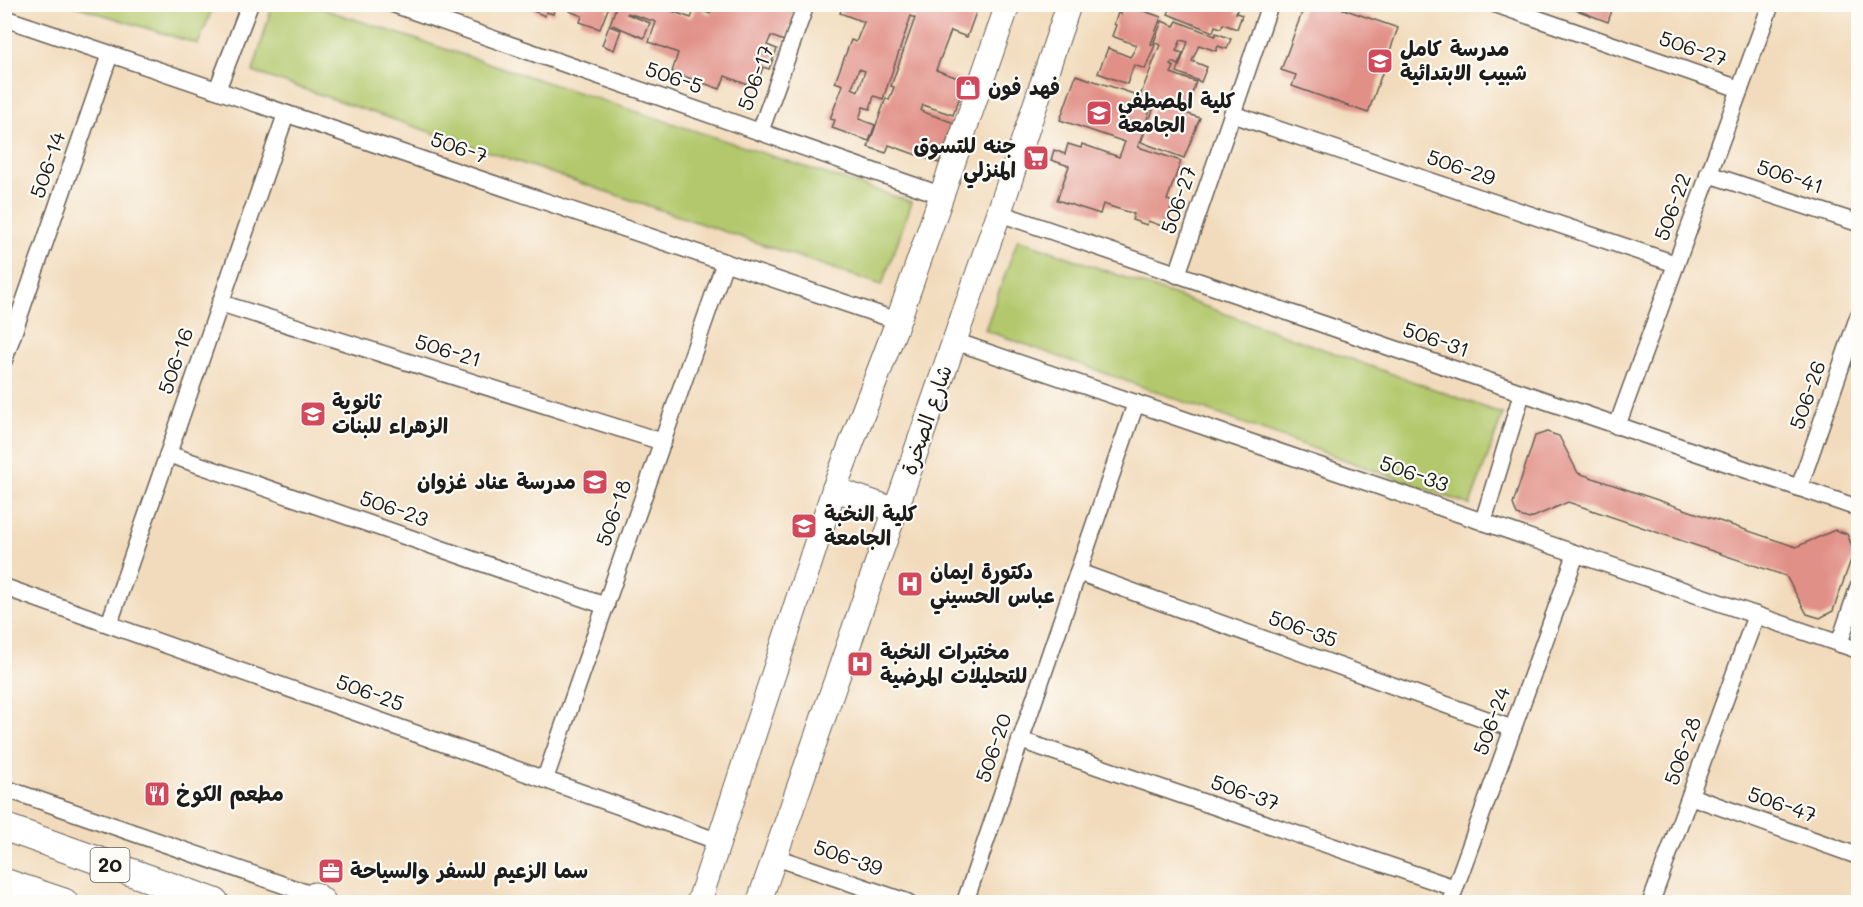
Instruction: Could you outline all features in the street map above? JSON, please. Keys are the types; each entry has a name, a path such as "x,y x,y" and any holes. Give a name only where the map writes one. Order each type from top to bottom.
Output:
{"main road":[{"name":"20","path":"4,827 215,903"},
{"path":"4,882 64,903"}],"street":[{"path":"217,90 250,4"},
{"name":"506-5","path":"393,4 941,195"},
{"name":"506-17","path":"760,132 806,4"},
{"path":"699,903 834,489 898,321 1008,4"},
{"name":"شارع الصخرة","path":"759,903 999,213 1069,4"},
{"name":"506-27","path":"1177,275 1270,4"},
{"name":"506-27","path":"1495,4 1740,89"},
{"name":"506-22","path":"1617,426 1771,4"},
{"name":"506-7","path":"4,18 898,321"},
{"name":"506-14","path":"4,360 110,54"},
{"name":"506-16","path":"109,624 286,114"},
{"name":"506-29","path":"1232,114 1676,264"},
{"name":"506-41","path":"1708,174 1858,223"},
{"name":"506-31","path":"999,213 1858,508"},
{"name":"506-18","path":"545,779 725,262"},
{"name":"506-21","path":"220,303 663,442"},
{"name":"506-26","path":"1799,488 1858,317"},
{"name":"506-33","path":"954,341 1858,650"},
{"path":"1483,522 1522,393"},
{"name":"506-20","path":"964,903 1136,403"},
{"name":"506-23","path":"168,454 606,606"},
{"path":"834,489 895,510"},
{"name":"506-24","path":"1453,896 1576,554"},
{"name":"506-35","path":"1078,572 1513,729"},
{"name":"506-25","path":"4,587 720,842"},
{"path":"1839,644 1858,588"},
{"name":"506-28","path":"1652,903 1756,615"},
{"name":"506-37","path":"1020,740 1453,896"},
{"path":"4,788 324,900"},
{"name":"506-47","path":"1690,796 1858,856"},
{"name":"506-39","path":"775,857 907,903"}],"green space":[{"path":"72,5 214,5 198,44"},
{"path":"272,5 311,5 912,202 882,285 253,72"},
{"path":"1018,239 1503,414 1470,505 985,330"}],"building":[{"path":"527,4 556,4 553,14 546,12 545,16 533,11 535,8"},
{"path":"571,4 610,4 600,29 580,22 582,16 569,11"},
{"path":"617,4 663,4 661,7 691,18 695,9 684,4 705,4 703,11 710,14 714,4 798,4 784,41 771,36 767,45 777,49 769,69 763,67 756,88 725,76 720,89 672,72 678,53 649,42 656,22 627,14 650,23 644,38 610,24"},
{"path":"843,4 979,4 967,37 951,31 936,70 966,81 953,115 923,105 921,111 954,123 939,163 889,145 886,153 868,147 886,98 889,100 894,87 891,86 915,18 911,16 883,99 874,96 870,109 863,107 859,119 875,125 869,141 832,128 835,120 830,119 843,85 835,82 851,40 856,42 864,22 840,13","holes":["859,69 865,71 858,91 852,88"]},
{"path":"1124,4 1161,17 1151,44 1155,45 1145,69 1134,65 1127,84 1098,73 1108,48 1130,57 1134,51 1136,45 1112,36 1118,13 1121,14"},
{"path":"1172,4 1239,4 1236,13 1242,15 1237,29 1223,24 1221,28 1215,26 1213,32 1168,14"},
{"path":"1305,4 1344,4 1343,9 1398,28 1368,113 1292,86 1296,75 1281,70"},
{"path":"1561,4 1614,4 1608,22"},
{"path":"1162,21 1174,26 1177,21 1215,36 1216,33 1231,39 1227,49 1218,46 1216,51 1199,45 1192,61 1207,67 1201,82 1177,72 1188,42 1181,40 1176,51 1183,53 1178,65 1172,62 1170,65 1174,67 1171,73 1196,82 1185,113 1200,118 1184,158 1141,142 1156,102 1153,100 1138,147 1181,161 1167,200 1173,202 1165,227 1148,221 1147,225 1132,220 1134,214 1103,204 1100,214 1057,200 1069,166 1051,160 1054,150 1065,154 1068,144 1081,148 1082,144 1119,157 1125,142 1060,120 1076,75 1140,96 1160,45 1154,42"},
{"path":"609,26 621,30 614,50 602,45"},
{"path":"1547,432 1559,436 1578,473 1796,547 1835,530 1847,534 1854,551 1833,611 1820,618 1807,614 1786,576 1568,502 1529,519 1517,515 1513,504 1535,436"}],"place":[{"name":"مدرسة كامل شبيب الابتدائية","path":"1380,61"},
{"name":"فهد فون","path":"968,88"},
{"name":"كلية المصطفى الجامعة","path":"1099,113"},
{"name":"جنه للتسوق المنزلي","path":"1036,158"},
{"name":"ثانوية الزهراء للبنات","path":"313,414"},
{"name":"مدرسة عناد غزوان","path":"595,482"},
{"name":"كلية النخبة الجامعة","path":"804,526"},
{"name":"دكتورة ايمان عباس الحسيني","path":"910,584"},
{"name":"مختبرات النخبة للتحليلات المرضية","path":"860,664"},
{"name":"مطعم الكوخ","path":"157,794"},
{"name":"سما الزعيم للسفر والسياحة","path":"331,871"}]}
